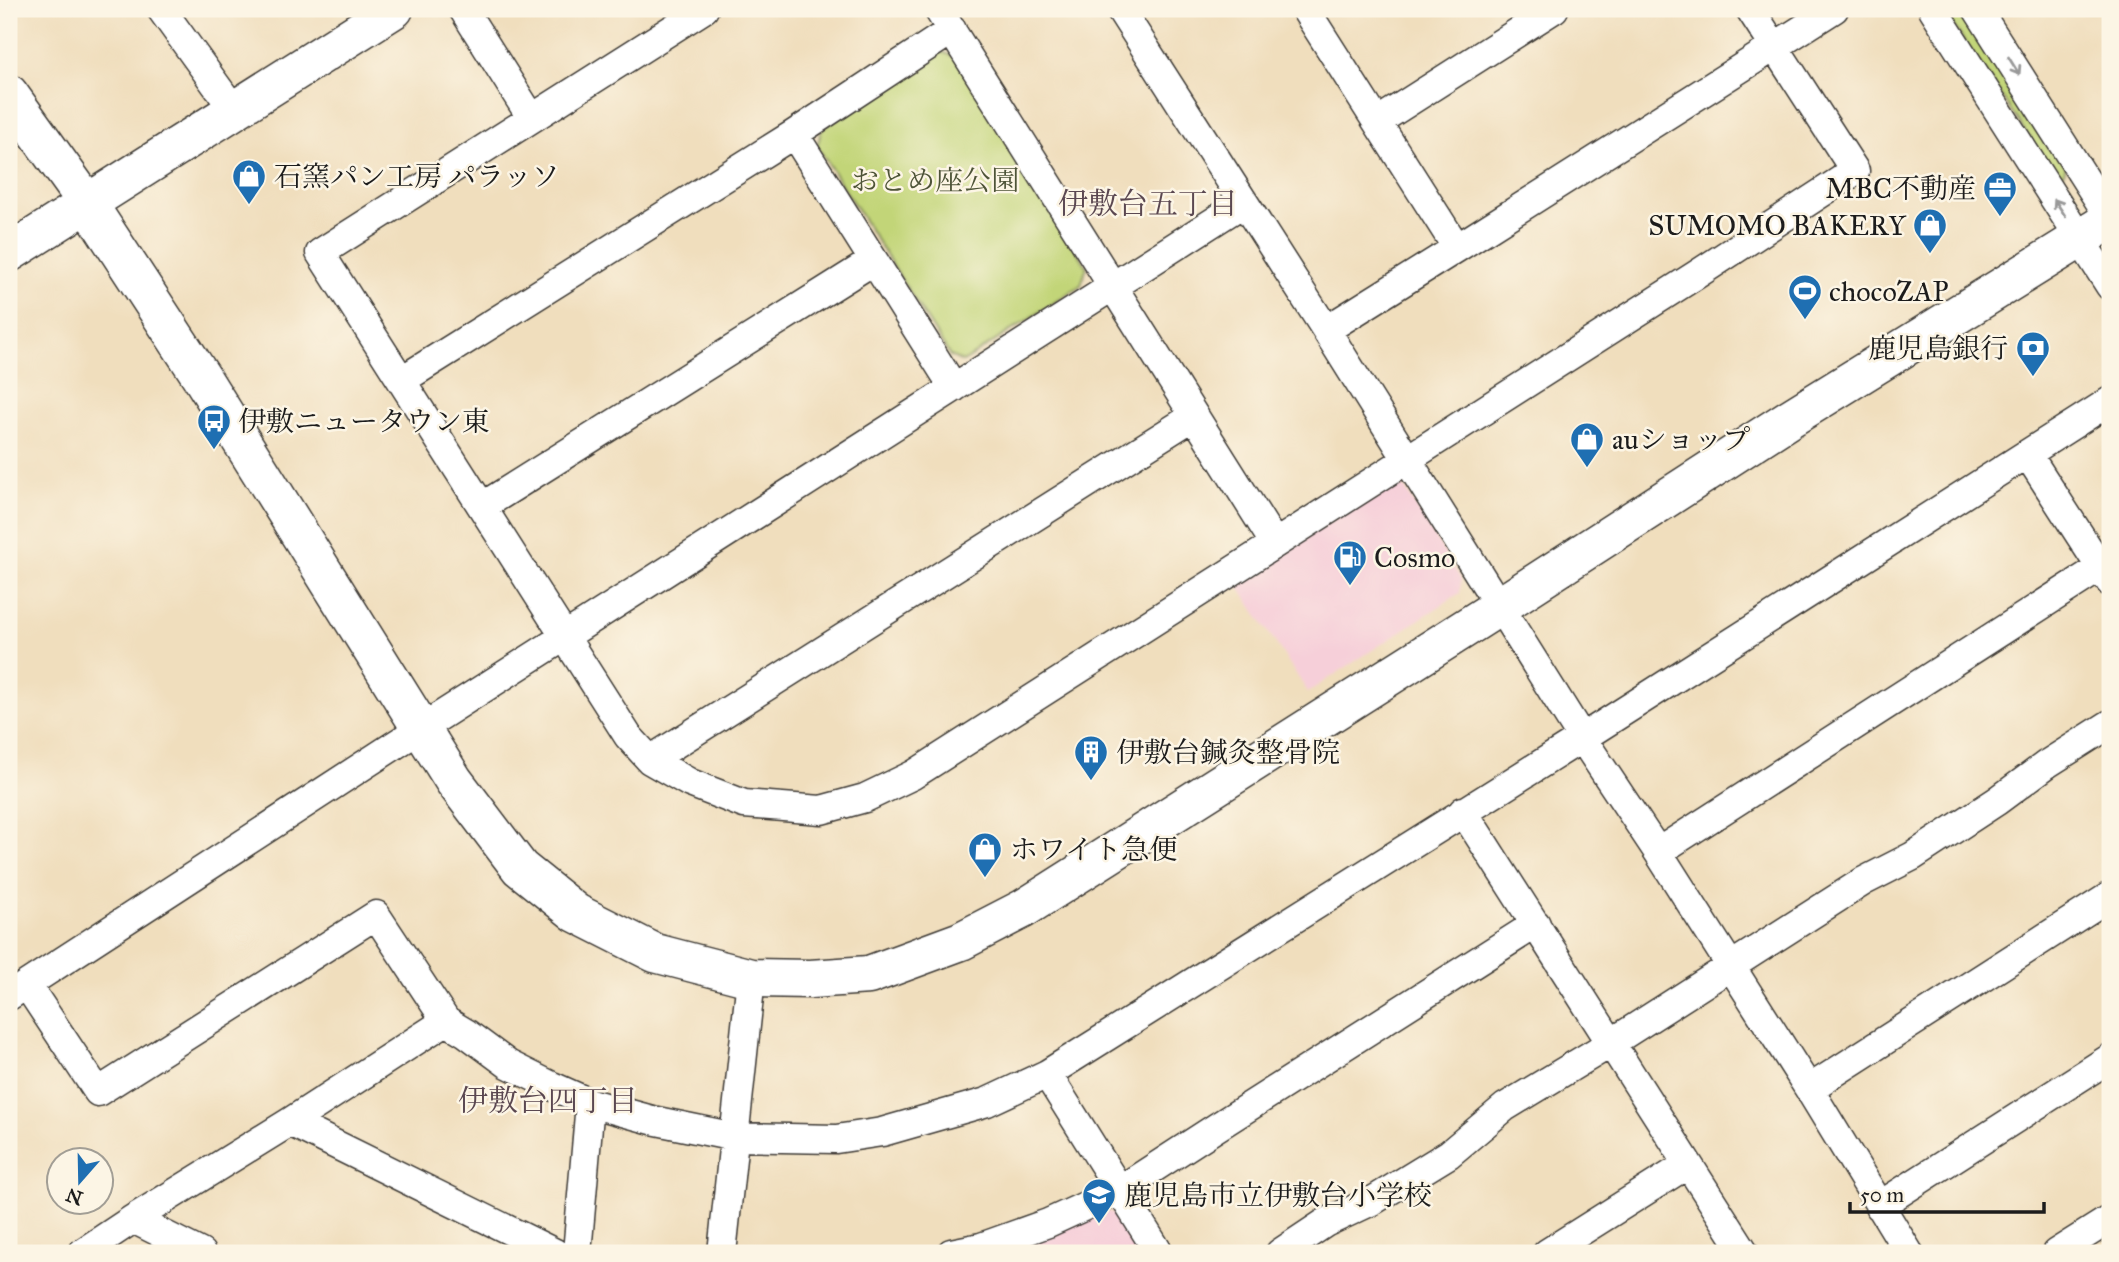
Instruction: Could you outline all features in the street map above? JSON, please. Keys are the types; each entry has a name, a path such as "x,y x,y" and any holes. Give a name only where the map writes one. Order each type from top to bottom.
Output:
{"street":[{"path":"161,9 234,110"},
{"path":"9,253 394,9"},
{"path":"463,9 531,117"},
{"path":"704,9 320,253 628,736 650,760 690,783 744,804 821,810 865,798 913,775 1855,171 1750,9"},
{"path":"1120,9 1326,330 1582,738 1809,1089 1909,1253"},
{"path":"1305,9 1457,248"},
{"path":"1377,122 1554,9"},
{"path":"1326,330 1834,9"},
{"path":"1933,9 2100,226"},
{"path":"1977,9 2100,226 2110,286"},
{"path":"402,380 794,134 945,20 1275,544"},
{"path":"9,94 88,204 202,378 454,781 520,868 576,913 655,953 751,978 810,979 869,975 961,941 1023,909 1789,419 2100,226"},
{"path":"794,134 954,388"},
{"path":"1243,204 421,728 18,990 98,1092 376,915 446,1021 508,1065 590,1103 652,1120 735,1136 836,1139 882,1132 987,1102 1047,1074 1582,738 2110,401"},
{"path":"483,506 873,261"},
{"path":"650,760 1194,416"},
{"path":"1658,852 2106,575 2028,455"},
{"path":"1280,1253 1325,1223 1374,1200 1449,1154 1505,1107 1611,1043 1864,881 1913,856 2110,724"},
{"path":"1463,811 1745,1253"},
{"path":"1809,1089 2110,896"},
{"path":"951,1253 981,1247 1048,1223 1120,1190 1536,924"},
{"path":"722,1253 751,978"},
{"path":"82,1253 446,1021"},
{"path":"1879,1206 2110,1058"},
{"path":"1047,1074 1159,1253"},
{"path":"577,1253 590,1103"},
{"path":"290,1122 555,1253"},
{"path":"1547,1253 1688,1164"},
{"path":"133,1219 201,1253"},
{"path":"2056,1253 2110,1219"}],"shaded area":[{"name":"Cosmo","path":"1392,482 1404,487 1461,579 1460,593 1308,692 1235,581"},
{"name":"鹿児島市立伊敷台小学校","path":"1102,1210 1119,1215 1143,1253 993,1253"}],"green space":[{"path":"1942,9 1969,9 2067,163 2064,172 2056,177"},
{"name":"おとめ座公園","path":"941,52 954,56 1087,267 1081,285 963,362 950,356 817,146 822,129"}],"place":[{"name":"石窯パン工房 パラッソ","path":"249,206"},
{"name":"MBC不動産","path":"2000,218"},
{"name":"SUMOMO BAKERY","path":"1930,255"},
{"name":"chocoZAP","path":"1805,321"},
{"name":"鹿児島銀行","path":"2033,378"},
{"name":"伊敷ニュータウン東","path":"214,451"},
{"name":"auショップ","path":"1587,469"},
{"name":"Cosmo","path":"1350,587"},
{"name":"伊敷台鍼灸整骨院","path":"1091,782"},
{"name":"ホワイト急便","path":"985,879"},
{"name":"鹿児島市立伊敷台小学校","path":"1099,1225"}],"district":[{"name":"伊敷台五丁目","path":"1148,204"},
{"name":"伊敷台四丁目","path":"548,1101"}]}
